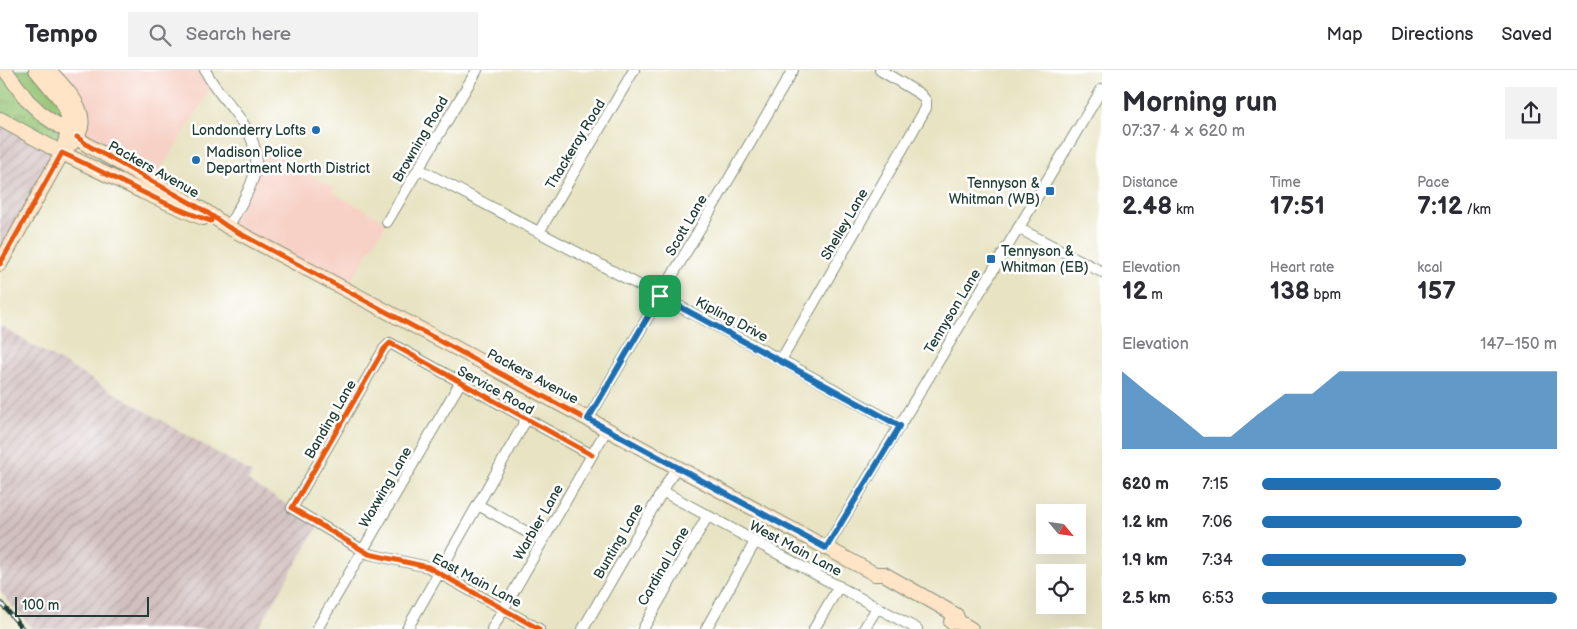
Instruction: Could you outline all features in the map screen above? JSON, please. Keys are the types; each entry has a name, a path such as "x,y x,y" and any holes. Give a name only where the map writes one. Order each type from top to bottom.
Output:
{"main road":[{"name":"Packers Avenue","path":"5,70 27,100 44,116 89,146 205,211 228,226 875,574 878,581 962,627"},
{"path":"36,70 62,102 73,135"},
{"path":"0,264 62,153 73,135 82,128 81,112 70,94 49,70"},
{"name":"Packers Avenue","path":"0,119 62,153 195,216 228,226"}],"street":[{"path":"205,70 218,91 247,127 255,150 256,166 254,176 242,203 228,226"},
{"name":"Browning Road","path":"387,222 477,70"},
{"name":"Thackeray Road","path":"539,232 634,70"},
{"name":"Scott Lane","path":"588,419 793,70"},
{"name":"Shelley Lane","path":"781,360 924,116 926,100 920,94 880,70"},
{"name":"Tennyson Lane","path":"826,548 1102,89"},
{"name":"Kipling Drive","path":"419,169 781,360 900,426"},
{"path":"1018,228 1102,272"},
{"name":"Service Road","path":"390,343 592,455"},
{"name":"Banding Lane","path":"292,508 379,357 390,343"},
{"name":"Waxwing Lane","path":"317,629 460,383"},
{"path":"407,629 526,420"},
{"name":"Warbler Lane","path":"492,629 607,429"},
{"name":"Bunting Lane","path":"583,629 677,466"},
{"name":"West Main Lane","path":"662,491 707,517 839,586 910,628"},
{"path":"478,505 543,541"},
{"name":"East Main Lane","path":"292,508 369,554 428,567 539,629"},
{"name":"Cardinal Lane","path":"643,629 707,517"},
{"path":"706,629 755,542"},
{"path":"814,629 839,586"},
{"path":"864,629 878,608"}],"shaded area":[{"path":"49,70 205,70 214,84 155,179 77,137"},
{"path":"0,119 62,153 0,264"},
{"path":"254,143 334,188 332,192 387,222 346,289 228,227 249,189"},
{"path":"0,326 252,473 248,481 319,524 258,629 32,629 0,591"}],"green space":[{"path":"0,70 61,135 58,140 45,136 0,112"},
{"path":"14,70 33,70 61,104 65,120 37,97"}],"railway":[{"path":"0,602 23,629"}],"cycle path":[{"path":"77,137 89,146 205,211 228,227 826,548"},
{"path":"0,264 62,153 154,198 211,221"},
{"path":"539,629 428,567 369,554 292,508 384,349 390,343 592,455"}],"place":[{"name":"Londonderry Lofts","path":"316,130"},
{"name":"Madison Police Department North District","path":"196,160"},
{"name":"Tennyson & Whitman (WB)","path":"1050,191"},
{"name":"Tennyson & Whitman (EB)","path":"991,259"}],"route":[{"path":"660,296 900,426 826,548 588,419 660,296"}]}
